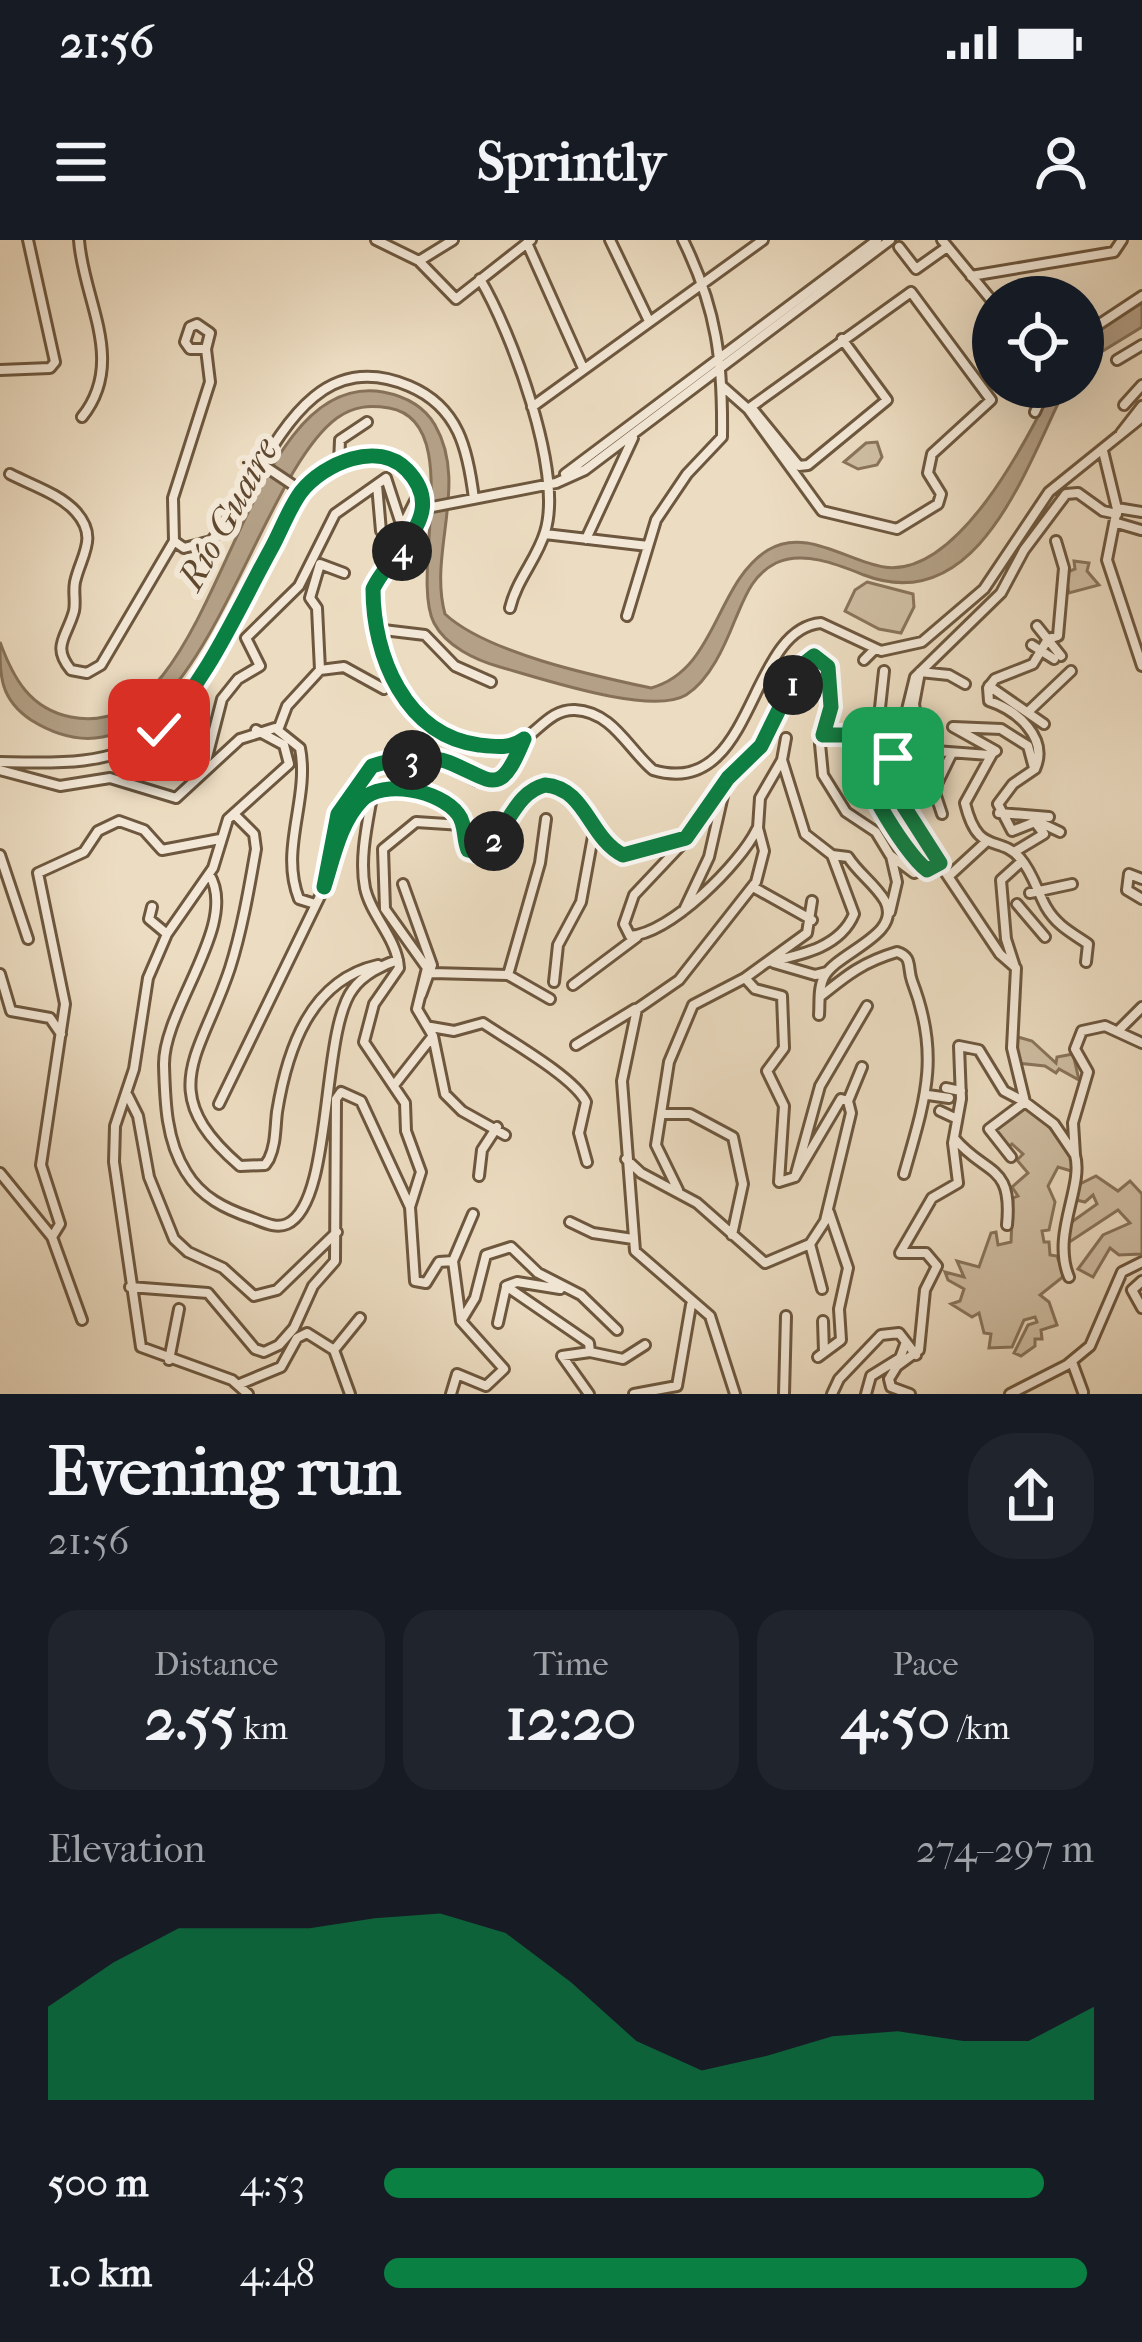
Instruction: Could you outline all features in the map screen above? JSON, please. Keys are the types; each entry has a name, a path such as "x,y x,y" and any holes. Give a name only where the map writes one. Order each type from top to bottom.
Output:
{"street":[{"path":"0,370 50,368 54,358 28,240"},
{"path":"79,240 103,346 97,392 82,417"},
{"path":"376,240 419,261 448,296 463,295 529,241 584,368"},
{"path":"419,261 453,240"},
{"path":"610,240 649,321"},
{"path":"627,616 647,546 668,498 722,437 723,364 704,283 682,240"},
{"path":"427,508 568,479 633,436 877,240"},
{"path":"547,483 894,243 916,269 944,243 971,276 1114,252 1122,240"},
{"path":"532,407 759,241"},
{"path":"480,279 512,342 532,407 547,483 545,534 516,581 510,608"},
{"path":"911,292 991,400 932,454 928,472 942,500 914,523 890,529 818,509 750,408 911,292"},
{"path":"1104,321 1142,296"},
{"path":"722,386 750,408 799,466 808,465 887,400 842,339"},
{"path":"1117,360 1142,345"},
{"path":"10,474 72,508 86,528 90,543 75,582 73,614 59,643 61,658 71,670 87,673 101,665 174,541 173,498 210,382 206,349"},
{"path":"174,541 184,548 211,541 264,466 274,438 310,401 339,385 375,378 413,387 450,415 465,443 474,499"},
{"path":"1124,405 1142,385"},
{"path":"1119,436 1142,406"},
{"path":"1035,412 1037,408"},
{"path":"427,508 412,539 373,589 375,629 389,670 413,711 428,725 482,746 515,745 545,720 574,710 599,716 616,728 653,770 687,770 739,734 777,652 793,631 821,623 875,649 907,649 941,629 984,589 1039,503 1142,417"},
{"path":"339,464 340,440 367,422"},
{"path":"586,539 633,436"},
{"path":"1103,451 1117,515 1107,560 1142,666"},
{"path":"0,766 58,764 119,752 159,730 225,634 299,489 339,464 386,457 411,474 427,508"},
{"path":"264,466 299,489"},
{"path":"204,770 205,750 222,699 238,679 260,666 249,648 249,634 299,586 335,514 386,478 401,527 419,493"},
{"path":"377,485 381,531"},
{"path":"1016,968 1000,953 903,805 892,767 908,697 920,673 1001,593 1019,558 1066,494 1078,493 1103,512 1142,512"},
{"path":"1117,515 1141,530"},
{"path":"545,534 647,546"},
{"path":"989,686 1034,664 1036,648 1058,636 1064,568 1056,542"},
{"path":"320,670 317,608 310,598 316,570 320,564 344,572"},
{"path":"1036,648 1058,657 1037,626"},
{"path":"375,629 425,634 455,666 491,682"},
{"path":"864,660 875,649"},
{"path":"684,910 709,857 728,778 761,746 800,667 814,656 828,667 831,707 820,762 832,798 876,832 890,855 897,881 882,930 827,972 814,975 766,962"},
{"path":"278,730 287,706 320,670 344,667 385,689"},
{"path":"1030,710 1071,670"},
{"path":"823,735 864,734 876,724 884,671"},
{"path":"920,673 949,675 965,684"},
{"path":"920,673 914,704 919,742 930,750 993,753"},
{"path":"989,686 1045,724"},
{"path":"989,686 989,700 1022,720 1035,736 1035,769"},
{"path":"1035,769 1028,746 1013,734 953,728 990,743 993,753 965,803 970,824 997,850 1014,852 1022,861 1041,889 1046,907 1068,934 1088,944 1086,962"},
{"path":"0,766 60,786 110,778 176,798 256,730 278,730 294,740 303,765 293,831 294,887 299,899 316,904"},
{"path":"248,1394 240,1384 146,1353 137,1341 114,1162 116,1126 127,1095 148,978 167,934 208,874 234,814 289,764 284,745 256,730"},
{"path":"852,735 856,755 908,853 927,870"},
{"path":"576,1045 679,980 753,887 764,851 758,827 760,798 782,760 786,738"},
{"path":"324,887 338,814 372,766 436,760 477,781 493,781 514,765 524,739"},
{"path":"942,814 934,790 952,753"},
{"path":"766,962 817,948 852,921 852,903 832,855 805,834 782,760"},
{"path":"999,813 1005,793 1035,769"},
{"path":"219,1104 324,887 341,835 357,805 373,791 389,788 436,799 459,814 468,850 483,850 525,794 545,785 573,797 608,848 623,855 686,838"},
{"path":"373,791 365,837 365,890 398,960 396,979 374,1004 364,1042 395,1084 419,1159 410,1207 415,1281 426,1283 439,1262 453,1261"},
{"path":"638,936 630,936 624,924 634,895 722,792"},
{"path":"999,813 1049,817"},
{"path":"999,813 1026,842"},
{"path":"234,814 250,827 256,849 230,969 194,1048 190,1104 199,1124 240,1166 253,1168 269,1159 285,1069 316,1002 353,972 398,960"},
{"path":"508,975 540,863 546,820"},
{"path":"52,1237 60,1224 40,1165 50,1076 65,1004 38,873 84,853 98,831 118,821 144,830 162,850 220,838"},
{"path":"464,826 416,822 383,849 385,909 427,968 418,999 420,1018 431,1031 445,1094 462,1111 501,1131 482,1150 479,1176"},
{"path":"1014,852 1044,834 1034,822"},
{"path":"1020,832 1034,822"},
{"path":"1034,822 1060,832"},
{"path":"573,986 638,936 684,910 748,849 758,827"},
{"path":"554,982 558,945 580,902 595,830"},
{"path":"949,876 987,841"},
{"path":"0,855 28,939"},
{"path":"832,855 848,857 868,878 887,904 888,917"},
{"path":"890,855 914,873 940,863"},
{"path":"1022,861 1001,880 1006,939 1016,968 1012,1048 1025,1102"},
{"path":"208,874 217,898 212,926 164,1053 170,1135 186,1173 214,1202 275,1226 290,1223 298,1214 320,1154 343,1012 356,985 382,965"},
{"path":"1142,880 1129,874 1126,882 1127,890 1142,898"},
{"path":"403,884 432,973 418,999"},
{"path":"1030,893 1072,884"},
{"path":"753,887 812,920"},
{"path":"678,1190 657,1155 669,1062 688,1011 797,943 812,920 812,901"},
{"path":"1017,904 1045,937"},
{"path":"1030,919 1046,907"},
{"path":"152,908 148,919 167,934"},
{"path":"821,996 853,967 904,952 925,1006 928,1095 904,1174"},
{"path":"820,1015 827,972"},
{"path":"432,973 508,975 550,999"},
{"path":"0,974 11,1011 50,1018 62,1036"},
{"path":"745,978 755,988 782,996 784,1048 767,1077 784,1106 777,1179 785,1183 795,1177 837,1102 848,1101"},
{"path":"795,1177 820,1086 867,1006"},
{"path":"1119,1030 1142,1007"},
{"path":"637,1009 622,1081 633,1239 640,1261 716,1326 735,1394"},
{"path":"431,1031 483,1023 530,1050 563,1082 577,1088 586,1102 579,1133 587,1162"},
{"path":"1069,1277 1064,1256 1066,1207 1079,1175 1073,1123 1088,1072 1075,1039 1089,1028 1119,1030 1142,1043"},
{"path":"395,1084 431,1031"},
{"path":"916,1355 925,1290 937,1267 926,1253 905,1257 900,1253 932,1198 958,1183 953,1137 962,1091 956,1057 963,1044 979,1050 1004,1091 1054,1124 1075,1154"},
{"path":"626,1159 641,1173 678,1190 765,1264 810,1244 828,1210 850,1127 848,1101 862,1066"},
{"path":"928,1095 962,1091"},
{"path":"130,1287 208,1293 223,1304 246,1341 255,1349 272,1350 294,1328 313,1286 331,1270 337,1232 336,1100 341,1092 362,1101 410,1207"},
{"path":"127,1095 138,1116 148,1177 175,1239 188,1252 223,1268 254,1296 278,1290 337,1232"},
{"path":"1011,1157 989,1130 1025,1102"},
{"path":"940,1111 955,1118"},
{"path":"662,1114 690,1114 733,1137 743,1184 732,1237"},
{"path":"953,1137 1003,1178 1009,1192 1007,1225"},
{"path":"0,1173 52,1237 82,1320"},
{"path":"823,1322 821,1355 843,1335 839,1309 848,1268 828,1210"},
{"path":"451,1394 457,1374 486,1386 504,1369 460,1322 453,1261 473,1214"},
{"path":"570,1222 592,1233 633,1239"},
{"path":"810,1244 822,1289"},
{"path":"460,1322 494,1249 518,1249 538,1273 581,1295 617,1330"},
{"path":"1010,1394 1072,1362 1090,1346 1121,1272 1142,1262"},
{"path":"1142,1281 1132,1290 1142,1308"},
{"path":"506,1286 517,1282 566,1289"},
{"path":"498,1324 506,1286"},
{"path":"506,1286 589,1343 590,1352"},
{"path":"634,1394 677,1385 691,1305"},
{"path":"169,1360 178,1309"},
{"path":"784,1394 786,1316"},
{"path":"334,1350 360,1318"},
{"path":"832,1394 839,1379 881,1335 899,1333 916,1355"},
{"path":"240,1384 281,1367 302,1334 315,1335 334,1350 350,1394"},
{"path":"866,1394 871,1376 900,1358 906,1340"},
{"path":"590,1394 562,1356 590,1352 623,1359 645,1345"},
{"path":"910,1394 891,1387 889,1379 897,1366 916,1355"},
{"path":"1072,1362 1083,1392"}],"shaded area":[{"path":"1142,303 1142,327 1104,350 1104,326"},
{"name":"Río Guaire","path":"383,392 419,407 435,425 449,471 441,567 445,614 514,651 651,688 690,663 737,583 768,550 797,542 884,567 911,565 962,529 986,502 1042,408 1056,408 1015,492 968,555 939,575 904,583 809,558 776,563 750,587 702,680 686,695 648,701 567,686 481,660 446,639 434,623 428,600 431,502 425,440 412,419 389,408 356,409 337,418 305,454 211,631 175,686 134,724 87,738 31,720 13,704 4,686 0,642 25,690 44,707 71,717 122,711 162,676 197,621 258,492 292,437 333,400"},
{"path":"877,442 882,457 877,465 858,469 844,462 866,443"},
{"path":"1074,561 1089,563 1087,571 1099,585 1069,593 1065,573 1075,569"},
{"path":"867,582 913,594 914,607 901,633 879,629 845,611 855,590"},
{"path":"1018,1037 1032,1041 1056,1063 1057,1057 1073,1054 1079,1080 1059,1069 1056,1073 1045,1066 1017,1063"},
{"path":"1029,1105 1073,1153 1078,1173 1058,1167 1048,1186 1055,1202 1049,1230 1042,1231 1064,1276 1040,1295 1049,1302 1057,1325 1041,1330 1042,1339 1035,1339 1035,1346 1021,1356 1014,1353 1028,1325 1037,1322 1035,1317 1024,1320 1012,1347 989,1348 991,1334 984,1333 979,1313 972,1317 951,1304 960,1301 964,1289 948,1280 945,1272 964,1277 957,1261 979,1267 991,1233 996,1232 998,1245 1011,1242 1013,1198 1018,1196 1012,1187 1028,1173 1017,1160 1023,1154 1012,1144 1006,1149 991,1133"},
{"path":"1096,1176 1118,1191 1130,1181 1142,1194 1142,1254 1119,1255 1110,1248 1093,1277 1078,1269 1103,1235 1130,1223 1118,1210 1068,1243 1066,1226 1097,1204 1093,1195 1085,1202 1072,1199 1074,1187"}],"route":[{"path":"159,730 225,634 302,490 334,466 367,456 386,457 411,474 422,509 412,539 379,575 373,589 375,629 389,670 413,711 444,734 496,747 524,739 514,765 493,781 477,781 445,761 386,761 372,766 338,814 329,840 324,887 341,835 357,805 373,791 389,788 450,807 459,814 468,850 476,852 491,844 525,794 545,785 564,789 573,797 602,842 623,855 686,838 708,813 728,778 761,746 800,667 814,656 828,667 831,707 823,735 852,735 856,755 908,853 927,870 940,863 903,805 893,758"}]}
